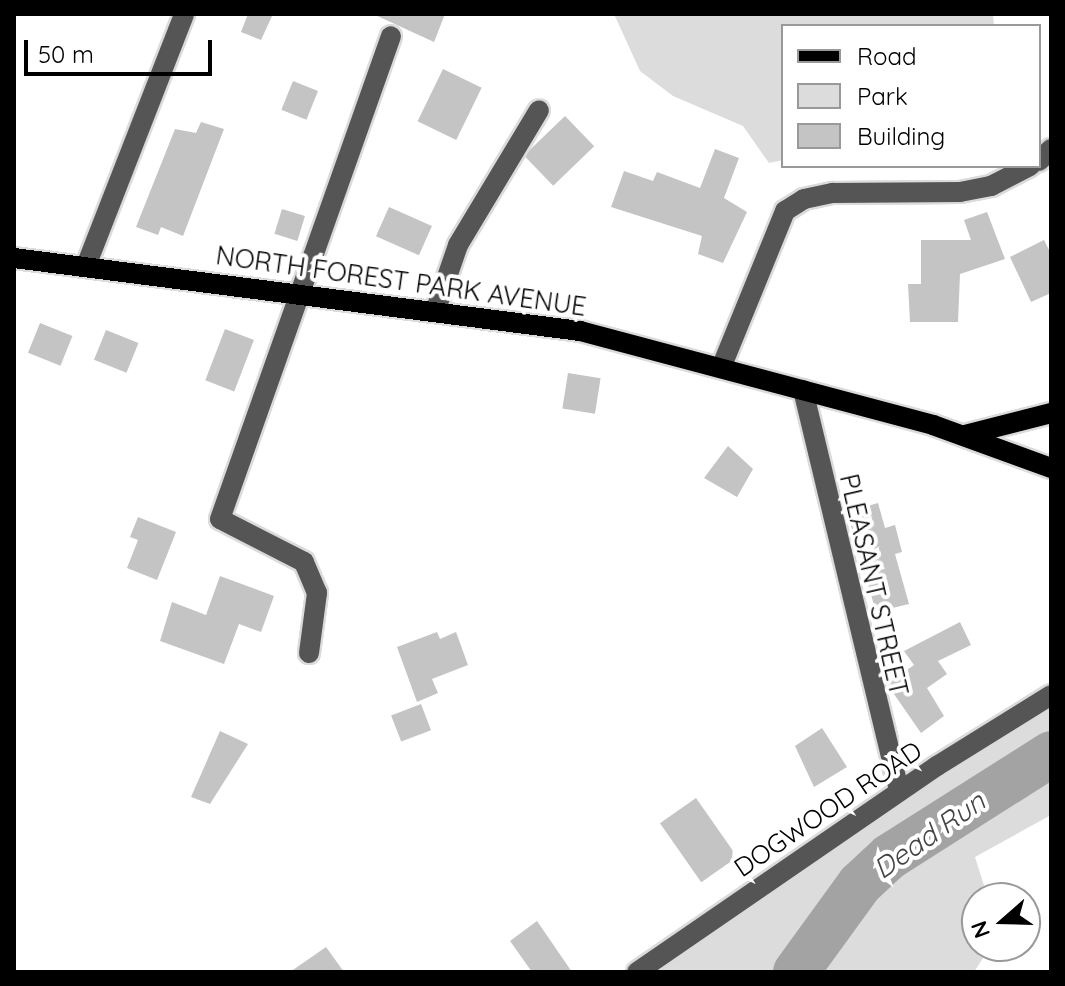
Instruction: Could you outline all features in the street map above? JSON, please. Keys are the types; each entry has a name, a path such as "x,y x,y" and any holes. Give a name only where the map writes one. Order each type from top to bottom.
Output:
{"main road":[{"name":"NORTH FOREST PARK AVENUE","path":"14,258 303,292 567,328 965,435 1051,468"},
{"path":"965,435 1051,413"}],"street":[{"path":"86,266 184,14"},
{"path":"309,653 317,593 304,562 220,519 303,292 391,36"},
{"path":"436,309 458,245 539,110"},
{"path":"721,368 775,225 785,211 804,199 833,193 960,192 991,186 1026,168"},
{"name":"PLEASANT STREET","path":"803,390 899,791"},
{"name":"DOGWOOD ROAD","path":"637,972 899,791 1051,695"}],"green space":[{"path":"614,14 993,14 994,24 781,24 781,160 769,163 743,126 673,96 640,71"},
{"path":"1051,709 1051,815 975,857 983,882 961,882 961,962 981,962 974,972 657,972 869,824"}],"building":[{"path":"248,14 273,14 261,40 241,32"},
{"path":"373,14 445,14 434,42"},
{"path":"443,69 482,88 456,140 418,121"},
{"path":"293,81 318,91 306,120 281,110"},
{"path":"565,116 594,146 553,186 524,156"},
{"path":"201,122 224,129 183,236 161,227 158,235 136,227 175,129 196,133"},
{"path":"715,149 739,158 724,198 747,212 723,263 698,254 702,236 611,207 624,171 653,181 657,172 700,188"},
{"path":"389,207 432,226 419,255 376,236"},
{"path":"282,209 305,216 297,241 274,234"},
{"path":"987,212 1005,259 960,274 958,322 910,322 908,284 921,284 921,240 971,240 964,220"},
{"path":"1044,240 1051,254 1051,293 1031,302 1010,257"},
{"path":"40,323 72,336 60,366 28,353"},
{"path":"225,329 254,340 234,391 205,380"},
{"path":"106,330 138,343 126,373 94,360"},
{"path":"568,373 601,378 595,414 562,409"},
{"path":"728,446 753,469 737,497 704,478"},
{"path":"878,503 885,528 895,525 902,552 895,554 909,604 876,612 847,512"},
{"path":"138,517 176,532 157,580 127,568 138,540 130,537"},
{"path":"220,576 274,596 261,632 239,624 224,664 160,641 172,602 206,615"},
{"path":"960,622 971,645 938,661 947,674 927,688 944,716 921,733 887,684 914,665 904,651"},
{"path":"437,632 440,639 456,632 468,665 432,679 438,693 417,702 397,647"},
{"path":"421,704 431,730 401,742 391,715"},
{"path":"822,728 847,767 814,787 795,746"},
{"path":"220,731 248,744 210,804 191,797"},
{"path":"696,798 737,857 701,882 660,823"},
{"path":"537,921 572,972 532,972 510,941"},
{"path":"326,947 344,972 290,972"}],"waterway":[{"name":"Dead Run","path":"796,972 860,884 889,857 1051,754"}]}
